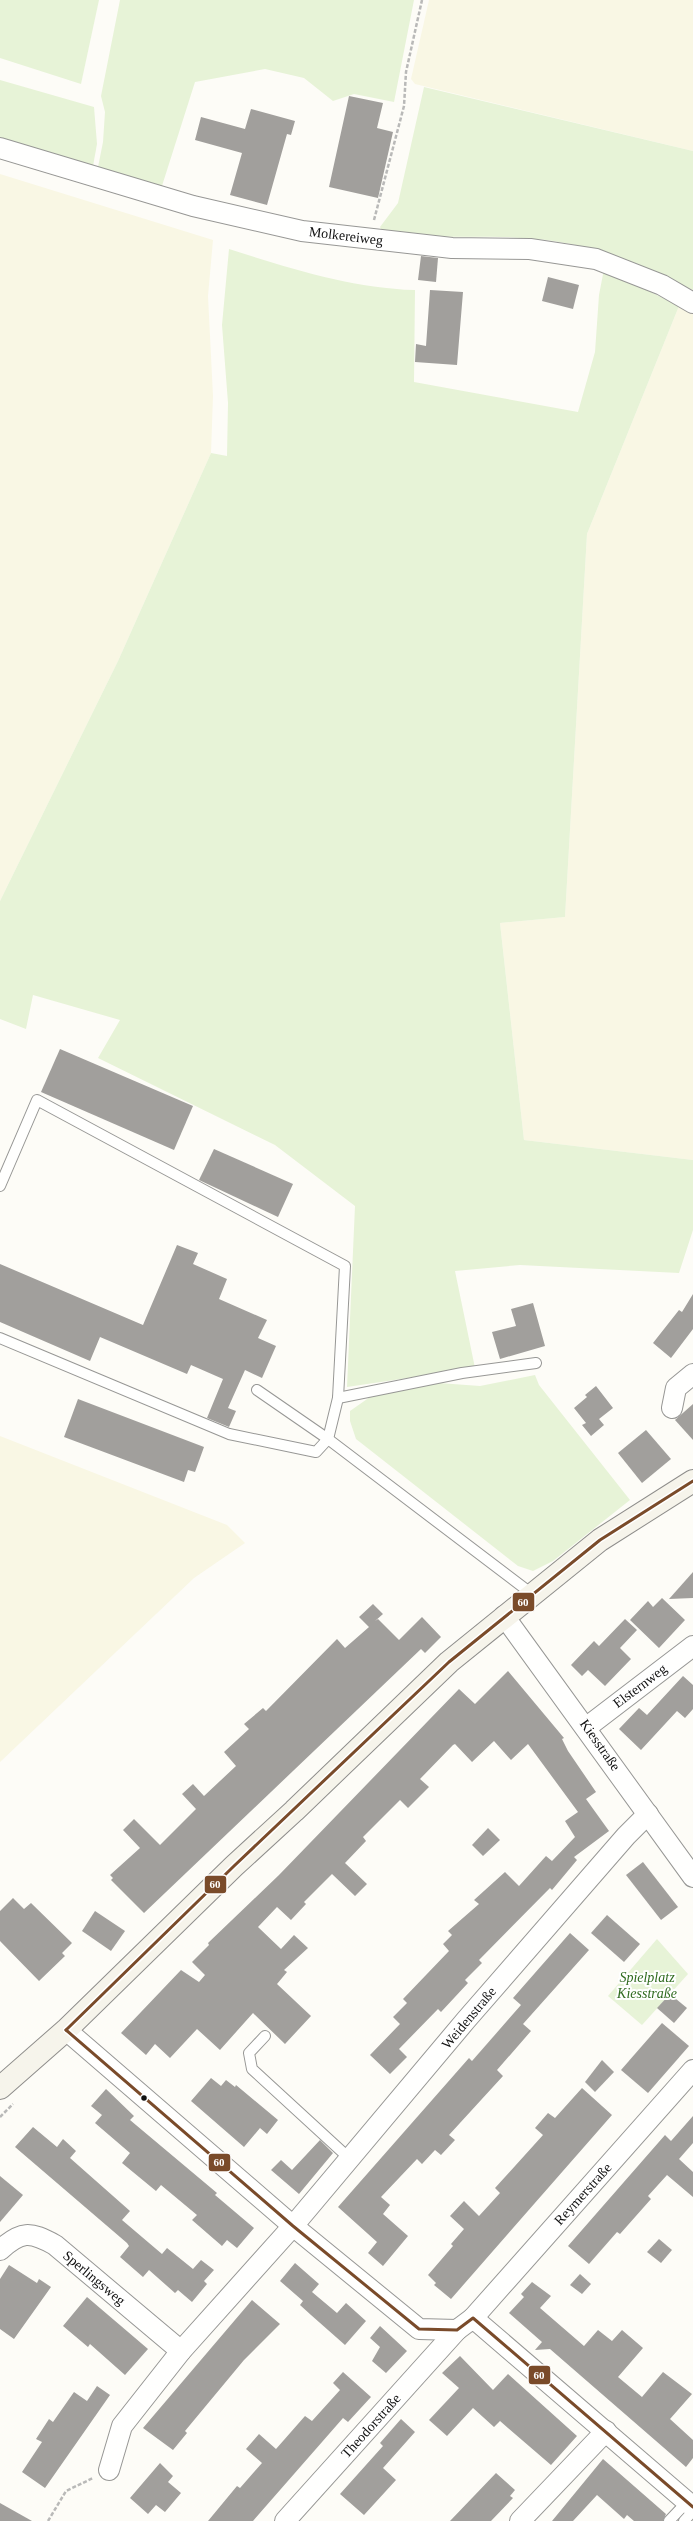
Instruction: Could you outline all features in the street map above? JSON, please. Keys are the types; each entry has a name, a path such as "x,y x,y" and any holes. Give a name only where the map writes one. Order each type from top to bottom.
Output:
{"main road":[{"path":"0,2088 66,2030 386,1720 448,1662 600,1540 693,1481"}],"street":[{"name":"Molkereiweg","path":"0,148 193,206 302,231 368,240 452,248 530,249 596,259 662,286 693,303"},
{"path":"672,1408 676,1388 693,1374"},
{"name":"Kiesstraße","path":"504,1616 587,1727 648,1814 692,1873"},
{"name":"Elsternweg","path":"587,1727 693,1646"},
{"name":"Weidenstraße","path":"293,2226 466,2020 626,1836 648,1814"},
{"path":"66,2030 293,2226 419,2329 457,2330"},
{"name":"Reymerstraße","path":"457,2330 473,2318 693,2070"},
{"path":"109,2470 122,2426 181,2351 293,2226"},
{"name":"Sperlingsweg","path":"0,2250 11,2240 24,2234 39,2236 55,2245 181,2351"},
{"path":"473,2318 691,2506"},
{"name":"Theodorstraße","path":"285,2521 457,2330"},
{"path":"520,2521 606,2432"}],"lane":[{"path":"0,1186 37,1100 345,1266 338,1398 328,1439 316,1452 229,1434 0,1338"},
{"path":"338,1398 462,1373 536,1363"},
{"path":"257,1390 328,1439 532,1594"},
{"path":"265,2036 249,2053 252,2069 350,2159"},
{"path":"669,2521 691,2506"},
{"path":"684,2521 691,2506"}],"path":[{"path":"368,240 380,205 404,106 406,72 422,0"},
{"path":"48,2521 66,2490 109,2470"}],"shaded area":[{"path":"429,0 693,0 693,151 415,84 411,79"},
{"path":"0,174 213,240 208,296 213,396 211,453 118,661 0,901"},
{"path":"679,306 693,314 693,1160 524,1140 500,923 565,917 587,534"},
{"path":"0,1436 227,1525 245,1543 194,1578 0,1762"}],"green space":[{"path":"0,0 99,0 81,84 0,58"},
{"path":"120,0 414,0 394,102 354,94 333,101 304,78 265,69 195,82 161,189 98,167 103,142 105,112 101,96"},
{"path":"0,80 94,107 97,144 93,166 0,139"},
{"path":"424,87 693,151 693,290 638,265 609,254 556,241 507,237 384,235 380,227 398,203"},
{"path":"229,249 320,276 367,285 415,290 414,382 578,412 595,352 599,295 604,269 679,306 587,534 565,917 500,923 524,1140 693,1160 693,1230 679,1273 520,1265 455,1271 475,1368 347,1387 355,1206 275,1145 98,1058 120,1020 33,995 26,1029 0,1019 0,901 118,661 211,453 227,456 228,403 222,325"},
{"path":"535,1375 539,1385 630,1500 553,1561 533,1571 518,1566 356,1439 350,1421 350,1411 370,1397 439,1383 480,1386"},
{"name":"Spielplatz Kiesstraße","path":"657,1939 688,1974 642,2025 608,1996"}],"building":[{"path":"349,96 383,103 377,128 393,132 378,198 329,187"},
{"path":"251,109 295,121 291,135 287,134 267,205 230,195 242,153 195,140 201,117 245,129"},
{"path":"421,256 438,258 436,282 418,280"},
{"path":"548,277 579,285 573,309 542,301"},
{"path":"430,290 463,292 457,365 415,362 416,344 426,346"},
{"path":"60,1049 193,1106 174,1150 41,1092"},
{"path":"214,1149 293,1184 278,1217 199,1180"},
{"path":"177,1245 198,1253 193,1264 227,1279 219,1299 267,1320 258,1338 276,1346 262,1378 245,1370 228,1408 236,1411 229,1427 207,1418 223,1379 191,1365 187,1374 100,1337 90,1361 0,1322 0,1264 143,1325"},
{"path":"693,1294 693,1329 671,1358 653,1343 679,1310 682,1312"},
{"path":"533,1303 545,1346 500,1359 492,1332 516,1326 511,1309"},
{"path":"596,1386 613,1408 599,1419 604,1425 591,1436 582,1425 586,1423 574,1408 587,1397 585,1395"},
{"path":"78,1399 204,1447 195,1472 188,1470 184,1482 64,1437"},
{"path":"693,1404 693,1440 675,1420"},
{"path":"646,1430 671,1459 642,1483 618,1453"},
{"path":"693,1572 693,1598 669,1599"},
{"path":"662,1598 685,1620 659,1648 630,1620 648,1601 653,1607"},
{"path":"373,1604 383,1614 375,1621 378,1619 399,1640 422,1617 441,1637 425,1653 421,1649 144,1913 111,1880 113,1878 110,1875 140,1848 123,1830 134,1819 160,1845 196,1809 182,1794 193,1784 204,1796 236,1766 224,1752 249,1729 244,1724 263,1708 266,1711 337,1639 345,1648 369,1627 359,1617"},
{"path":"625,1619 637,1630 620,1648 631,1659 605,1686 588,1670 582,1676 571,1665 594,1641 599,1646"},
{"path":"508,1671 564,1738 562,1739 568,1751 596,1792 586,1799 609,1831 574,1857 577,1860 552,1890 550,1888 479,1960 482,1963 465,1980 468,1983 441,2012 438,2009 399,2049 407,2057 390,2074 370,2055 400,2024 393,2017 407,2003 403,1999 449,1951 443,1944 452,1935 448,1931 479,1904 474,1900 505,1872 519,1886 546,1856 552,1861 575,1837 565,1821 578,1812 528,1744 511,1760 494,1741 472,1762 455,1744 453,1745 420,1779 429,1787 408,1808 400,1800 363,1837 366,1841 345,1863 367,1884 355,1896 332,1874 304,1902 306,1904 291,1920 277,1907 258,1927 281,1949 294,1935 308,1948 284,1970 287,1972 277,1984 311,2016 285,2044 253,2013 220,2050 197,2029 170,2058 155,2044 146,2055 121,2033 181,1970 199,1982 205,1975 192,1962 209,1945 208,1943 279,1875 459,1689 475,1704"},
{"path":"683,1676 693,1685 693,1709 685,1718 677,1711 641,1750 619,1729 639,1708 647,1715"},
{"path":"488,1828 500,1840 483,1856 472,1845"},
{"path":"643,1862 678,1907 661,1920 626,1875"},
{"path":"13,1898 24,1909 31,1903 72,1943 62,1953 65,1956 39,1981 0,1941 0,1911"},
{"path":"95,1911 125,1931 111,1951 82,1931"},
{"path":"607,1915 640,1944 624,1962 591,1933"},
{"path":"570,1933 589,1950 523,2024 531,2031 497,2070 503,2076 449,2135 455,2140 441,2155 435,2150 422,2164 417,2159 381,2197 390,2205 383,2214 408,2236 383,2266 368,2253 377,2242 338,2207 469,2058 472,2061 521,2005 513,1998"},
{"path":"670,1994 687,2008 674,2023 657,2008"},
{"path":"662,2023 689,2046 648,2093 621,2070"},
{"path":"602,2060 614,2072 595,2092 585,2082"},
{"path":"211,2078 221,2086 226,2080 235,2087 236,2085 278,2120 267,2134 260,2128 244,2147 191,2101"},
{"path":"582,2088 612,2115 451,2299 434,2285 436,2283 428,2275 453,2246 451,2244 464,2229 450,2216 464,2201 479,2216 500,2193 495,2188 543,2135 535,2128 548,2113 555,2118"},
{"path":"106,2089 134,2116 130,2120 217,2193 215,2195 254,2228 237,2248 227,2240 222,2246 192,2220 197,2215 161,2185 156,2191 122,2163 130,2153 95,2123 102,2115 91,2106"},
{"path":"693,2116 693,2143 679,2159 693,2172 693,2197 667,2175 648,2196 651,2199 620,2234 617,2232 589,2264 568,2246 665,2135 671,2141"},
{"path":"33,2127 57,2147 63,2139 76,2151 70,2158 130,2211 122,2220 162,2254 167,2248 193,2269 201,2260 214,2270 204,2281 207,2284 192,2302 178,2290 175,2293 149,2270 143,2277 120,2257 129,2246 127,2243 15,2147"},
{"path":"320,2140 333,2153 299,2194 271,2170 281,2160 292,2170"},
{"path":"0,2176 23,2195 0,2222"},
{"path":"659,2239 672,2250 661,2263 647,2252"},
{"path":"295,2263 319,2284 312,2292 337,2313 346,2303 366,2321 345,2345 300,2305 303,2301 280,2281"},
{"path":"9,2265 37,2283 39,2279 51,2287 14,2339 0,2329 0,2279"},
{"path":"580,2274 591,2284 582,2294 570,2285"},
{"path":"532,2282 551,2296 540,2308 584,2346 598,2330 612,2341 622,2330 643,2348 618,2377 642,2397 663,2372 692,2394 670,2419 693,2440 693,2458 686,2467 550,2349 535,2350 542,2342 509,2313 524,2297 521,2294"},
{"path":"87,2297 148,2349 125,2375 90,2344 88,2347 63,2326"},
{"path":"252,2300 280,2324 244,2360 185,2431 187,2433 173,2450 143,2428"},
{"path":"380,2326 407,2351 386,2373 372,2361 380,2347 370,2338"},
{"path":"460,2356 493,2390 508,2374 577,2436 551,2465 500,2421 494,2427 473,2408 447,2436 429,2420 459,2388 442,2373"},
{"path":"343,2372 371,2397 348,2422 343,2418 253,2521 208,2521 237,2486 240,2488 262,2463 246,2449 259,2434 276,2449 305,2416 312,2421 340,2390 333,2383"},
{"path":"97,2386 110,2395 45,2488 22,2472 42,2442 36,2439 49,2419 53,2422 74,2392 87,2401"},
{"path":"401,2419 415,2432 383,2468 396,2480 364,2515 340,2494 383,2446 380,2443"},
{"path":"603,2459 666,2514 663,2521 634,2521 627,2515 624,2519 597,2495 573,2521 552,2521"},
{"path":"160,2463 173,2476 168,2482 181,2493 165,2512 156,2505 148,2514 130,2498"},
{"path":"496,2473 515,2490 510,2496 513,2498 491,2521 450,2521"},
{"path":"0,2503 32,2521 0,2521"}],"transit line":[{"name":"60","path":"66,2030 234,1866 449,1662 600,1540 693,1481"},
{"name":"60","path":"66,2030 293,2226 419,2329 457,2330 473,2318 693,2507"}]}
